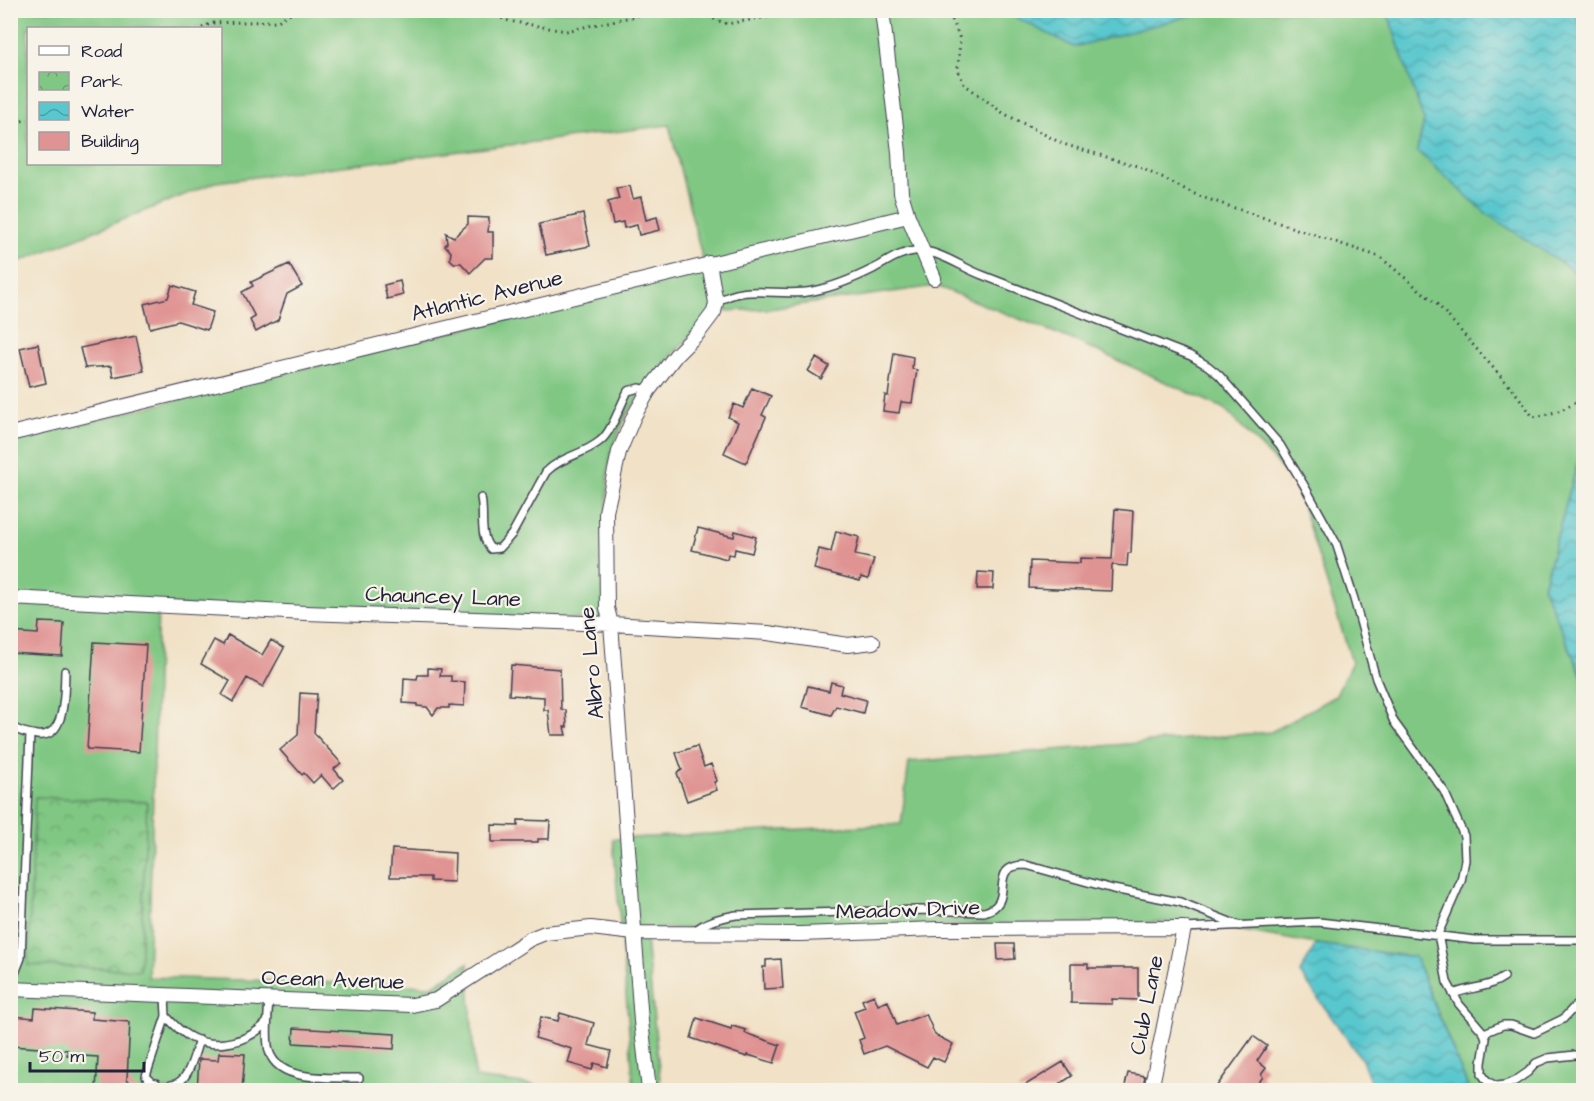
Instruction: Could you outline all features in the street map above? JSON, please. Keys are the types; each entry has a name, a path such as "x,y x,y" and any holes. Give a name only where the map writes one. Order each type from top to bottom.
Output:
{"street":[{"path":"882,10 899,152 901,193 934,278"},
{"name":"Atlantic Avenue","path":"10,434 908,216"},
{"path":"709,264 716,303"},
{"name":"Albro Lane","path":"649,1090 640,1022 610,624 606,608 606,512 619,452 634,416 649,390 676,355 712,316 716,303"},
{"name":"Chauncey Lane","path":"10,598 306,613 610,624 768,633 848,645 873,642"},
{"name":"Ocean Avenue","path":"10,987 165,996 412,1005 436,1000 510,951 545,933 591,928 634,933"},
{"name":"Meadow Drive","path":"634,933 801,934 937,929 1184,928"},
{"name":"Club Lane","path":"1151,1090 1184,928"}],"lane":[{"path":"716,303 726,296 741,291 811,292 842,284 897,255 915,251 923,252 943,256 976,273 1191,356 1219,375 1280,445 1336,543 1376,679 1394,722 1444,791 1464,836 1465,860 1461,881 1438,934 1447,982 1458,1004 1484,1033 1486,1039 1482,1074 1487,1081 1496,1086 1505,1085 1528,1072 1536,1063 1548,1058 1584,1054"},
{"path":"481,498 486,540 491,549 500,548 512,534 546,472 554,464 601,440 628,392 639,388 649,390"},
{"path":"10,726 21,732 42,735 49,734 57,727 62,713 65,671"},
{"path":"10,987 21,958 30,734"},
{"path":"691,933 717,918 736,915 920,910 984,912 997,906 1004,874 1009,867 1014,865 1026,865 1113,889 1180,902 1240,926"},
{"path":"1184,928 1319,922 1475,940 1584,940"},
{"path":"1453,994 1473,987 1494,984 1504,977"},
{"path":"156,1083 146,1076 166,1016 165,996"},
{"path":"269,1000 268,1047 273,1061 279,1067 294,1075 359,1078"},
{"path":"1484,1033 1503,1025 1511,1025 1534,1033 1563,1018 1578,1004"},
{"path":"166,1016 191,1038 227,1043 247,1038 259,1031 267,1022"},
{"path":"171,1084 177,1084 183,1080 199,1040"}],"path":[{"path":"204,27 212,23 278,21 295,10"},
{"path":"479,10 509,21 566,31 663,10"},
{"path":"679,10 696,12 727,24 773,16 783,10"},
{"path":"945,10 953,21 960,39 958,70 964,84 1003,113 1063,144 1137,166 1199,196 1380,257 1438,305 1518,396 1533,417 1548,415 1573,405 1584,396"},
{"path":"10,122 27,120"}],"green space":[{"path":"11,11 1583,11 1583,450 1543,587 1583,679 1583,1090 1469,1090 1415,957 1316,944 1193,922 645,929 661,1090 634,1090 613,839 901,824 909,762 1271,732 1335,696 1352,662 1295,483 1225,409 1073,340 936,286 768,309 722,311 692,334 665,363 628,412 612,448 608,472 605,620 158,605 148,977 432,986 468,963 475,1078 571,1090 11,1090 11,441 705,269 669,125 216,182 11,265"},
{"path":"35,797 147,802 140,970 28,965"}],"water":[{"path":"1011,10 1195,11 1193,15 1074,47 1013,16"},
{"path":"1387,11 1577,11 1576,18 1584,29 1583,277 1487,214 1417,151 1424,121"},
{"path":"1584,450 1583,679 1543,587"},
{"path":"1316,944 1415,957 1469,1090 1374,1090 1362,1060 1300,973"}],"building":[{"path":"630,186 633,199 641,197 646,220 657,217 660,230 639,235 637,225 624,228 623,222 613,224 608,202 619,199 616,188"},
{"path":"583,214 590,246 546,255 539,224"},
{"path":"468,217 489,218 488,232 493,232 493,258 485,258 470,273 461,263 454,263 450,259 451,252 445,245 447,243 446,233 454,237 468,224"},
{"path":"289,264 302,286 287,294 278,320 256,332 250,320 255,317 242,292 253,286 251,282"},
{"path":"400,281 403,295 387,299 384,285"},
{"path":"172,285 195,292 191,305 213,312 207,330 178,321 150,328 144,304 168,298"},
{"path":"136,336 144,371 113,377 111,366 85,368 80,348"},
{"path":"38,344 46,383 29,387 20,348"},
{"path":"894,353 913,357 912,369 917,370 912,403 901,402 899,413 883,411 885,395 888,396"},
{"path":"816,358 829,366 821,379 808,371"},
{"path":"752,388 771,396 762,415 766,417 746,463 724,453 738,422 728,417 734,404 743,408"},
{"path":"1115,509 1133,511 1131,553 1128,553 1127,566 1112,565 1111,591 1029,588 1030,561 1080,563 1080,558 1112,559"},
{"path":"698,528 734,537 735,531 756,537 752,553 735,549 734,555 728,554 727,559 692,550"},
{"path":"836,531 859,537 855,555 874,559 868,579 861,577 860,581 814,569 819,549 831,552"},
{"path":"978,572 994,573 993,589 977,589"},
{"path":"39,622 64,623 62,656 10,653 10,632 38,634"},
{"path":"228,635 262,655 271,640 284,648 263,687 247,678 233,702 222,695 230,681 201,664 214,640 223,645"},
{"path":"94,642 146,645 139,752 87,749"},
{"path":"511,665 560,669 561,709 566,710 567,727 564,727 566,735 551,735 548,710 544,710 544,697 509,695"},
{"path":"428,668 441,669 440,676 451,676 451,681 465,682 464,706 449,705 449,708 438,708 433,715 427,707 403,703 404,678 417,679 418,675 428,675"},
{"path":"831,682 842,685 840,693 866,700 863,713 836,706 831,715 802,707 808,686 829,691"},
{"path":"300,693 317,694 314,733 341,763 334,769 343,780 333,789 321,775 313,783 304,773 302,775 280,750 298,735"},
{"path":"697,746 704,767 711,764 717,781 714,782 717,790 687,801 677,773 682,770 676,753"},
{"path":"518,820 550,821 549,839 538,839 538,842 492,842 492,825 518,826"},
{"path":"392,849 455,853 454,882 430,881 430,877 390,877"},
{"path":"997,944 1014,944 1015,959 998,960"},
{"path":"781,959 783,988 764,989 763,967 766,967 766,960"},
{"path":"1071,964 1088,964 1088,968 1138,968 1138,1000 1112,999 1112,1004 1071,1003"},
{"path":"874,995 878,1005 888,1001 897,1025 926,1014 935,1035 953,1044 944,1062 933,1057 927,1067 885,1046 864,1054 859,1040 864,1038 854,1011 865,1007 862,1000"},
{"path":"35,1008 92,1012 92,1019 130,1022 127,1079 137,1090 96,1090 98,1057 67,1055 68,1050 11,1046 13,1016 34,1018"},
{"path":"560,1013 594,1023 588,1045 611,1051 607,1067 594,1063 592,1070 568,1063 572,1049 535,1038 541,1017 558,1021"},
{"path":"697,1018 731,1029 732,1026 746,1030 745,1033 780,1045 774,1063 748,1055 747,1057 691,1038"},
{"path":"294,1028 395,1034 394,1049 293,1043"},
{"path":"1253,1036 1267,1046 1257,1061 1266,1068 1261,1075 1263,1077 1253,1090 1214,1090"},
{"path":"219,1053 245,1054 242,1090 197,1090 199,1059 218,1060"},
{"path":"1063,1062 1072,1076 1055,1087 1057,1090 1017,1090"},
{"path":"1128,1073 1145,1076 1142,1090 1124,1090"}]}
